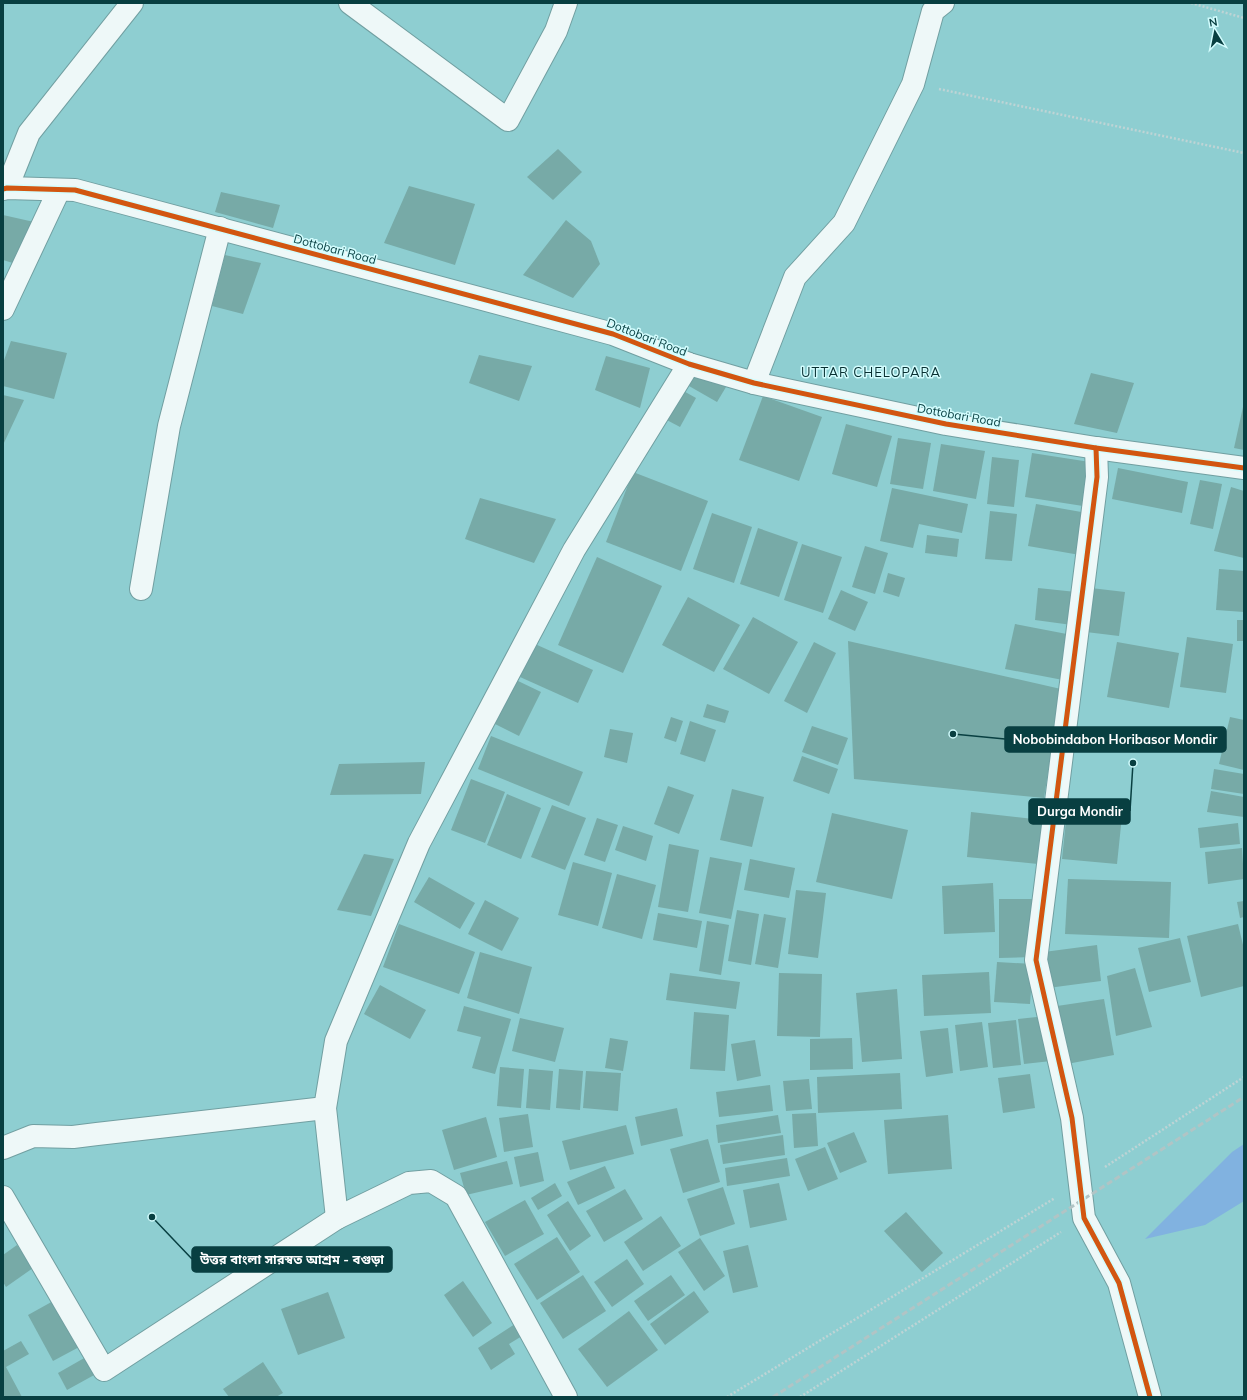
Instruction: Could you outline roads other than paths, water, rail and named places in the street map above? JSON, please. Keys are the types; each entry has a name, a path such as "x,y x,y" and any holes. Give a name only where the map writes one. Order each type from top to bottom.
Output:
{"street":[{"path":"4,187 29,133 132,3"},
{"path":"350,3 508,120 556,31 566,3"},
{"path":"754,383 796,277 844,224 914,84 933,11 943,3"},
{"name":"Dottobari Road","path":"4,187 75,190 613,334 689,364 754,383 946,424 1096,448 1244,468"},
{"path":"3,309 59,190"},
{"path":"141,589 169,426 220,228"},
{"path":"337,1218 325,1108 336,1041 419,843 574,550 689,364"},
{"path":"1096,448 1097,477 1036,960 1072,1118 1084,1218 1119,1283 1150,1397"},
{"path":"3,1148 33,1136 73,1137 325,1108"},
{"path":"3,1197 104,1370 337,1218 409,1183 432,1181 456,1196 566,1397"}],"water":[{"path":"1244,1144 1244,1201 1205,1225 1145,1239 1232,1152"}],"railway":[{"path":"773,1397 1244,1097"}],"place":[{"name":"Nobobindabon Horibasor Mondir","path":"953,734"},
{"name":"Durga Mondir","path":"1133,763"},
{"name":"উত্তর বাংলা সারস্বত আশ্রম - বগুড়া","path":"152,1217"}],"district":[{"name":"UTTAR CHELOPARA","path":"871,372"}]}
